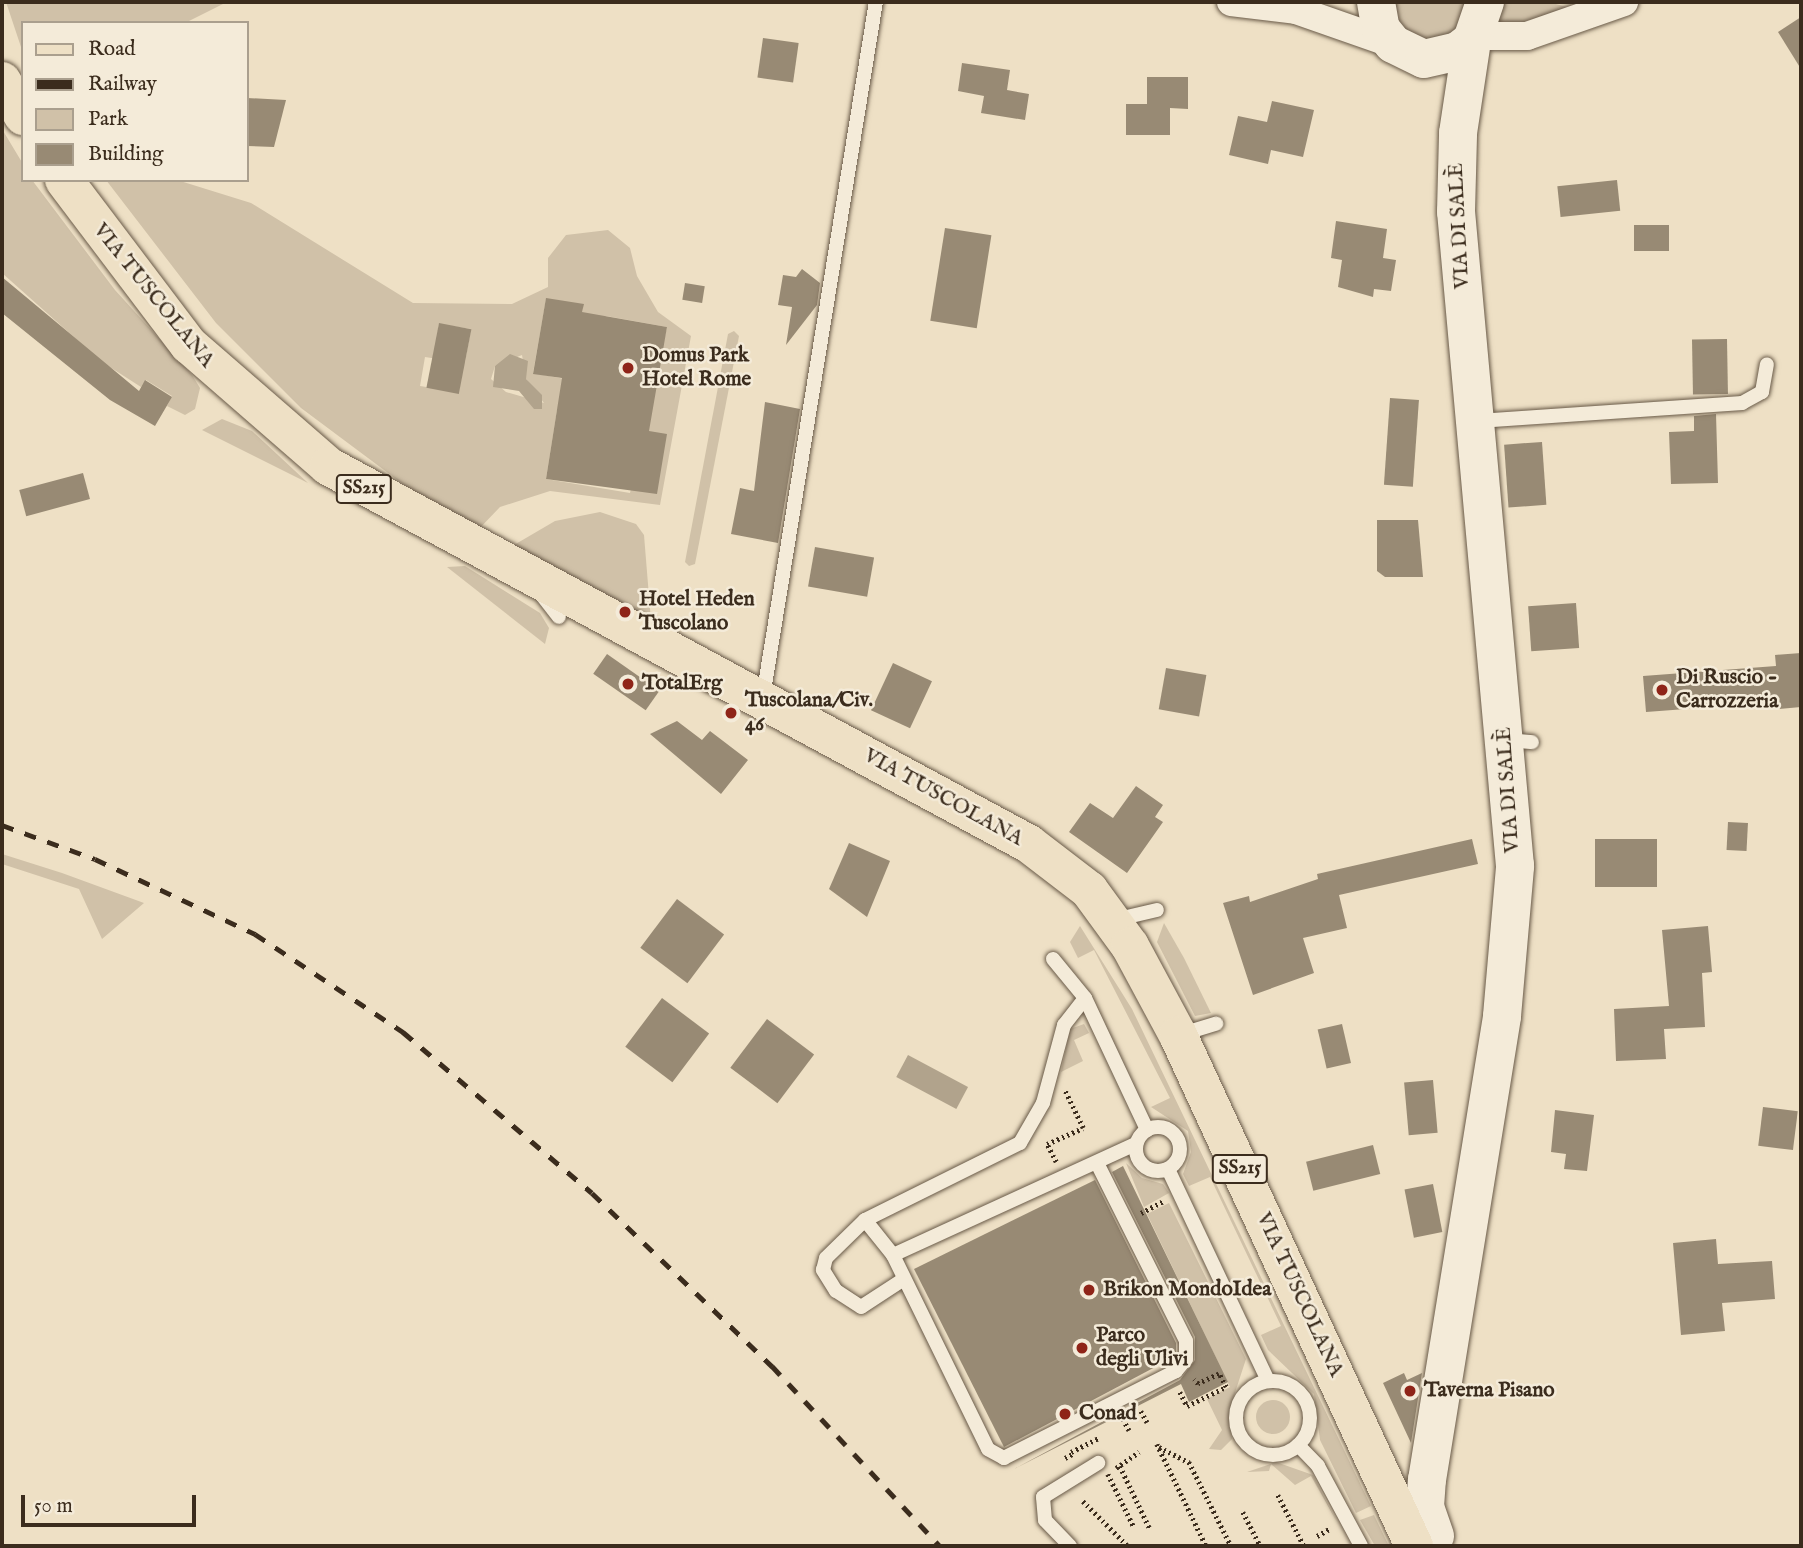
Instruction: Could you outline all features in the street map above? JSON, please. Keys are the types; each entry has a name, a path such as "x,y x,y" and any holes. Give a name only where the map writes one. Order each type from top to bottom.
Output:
{"main road":[{"path":"1376,2 1381,29 1393,44 1416,56 1442,58 1482,36"},
{"name":"VIA DI SALÈ","path":"1430,1543 1425,1507 1427,1480 1500,1030 1519,741 1473,421 1455,180 1482,36"},
{"path":"2,81 21,113"},
{"name":"VIA TUSCOLANA","path":"65,182 173,328 250,404 358,485 744,699 1029,844 1079,880 1114,920 1178,1035 1388,1484 1430,1543"}],"street":[{"path":"1231,2 1277,3 1393,44"},
{"path":"1482,36 1624,2"}],"lane":[{"path":"744,699 876,2"},
{"path":"1473,421 1742,403 1762,392 1767,365"},
{"path":"532,582 559,617"},
{"path":"1114,920 1157,910"},
{"path":"1053,959 1085,998 1147,1130"},
{"path":"904,1279 861,1307 827,1283 826,1258 865,1220 1020,1143 1043,1103 1064,1025 1085,998"},
{"path":"1178,1035 1216,1024"},
{"path":"892,1255 986,1207 1012,1203 1136,1144 1147,1130 1161,1127 1178,1139 1178,1159 1168,1169 1144,1167 1136,1144"},
{"path":"865,1220 892,1255 988,1448 1004,1458 1176,1371 1186,1359 1186,1341 1097,1163"},
{"path":"1168,1169 1268,1381"},
{"path":"1268,1381 1290,1385 1306,1402 1309,1425 1298,1445 1262,1453 1241,1436 1236,1416 1242,1397 1268,1381"},
{"path":"1298,1445 1318,1466 1361,1546"},
{"path":"1070,1546 1045,1520 1043,1497 1098,1463"}],"path":[{"path":"1053,1068 1083,1128 1048,1144 1058,1166"},
{"path":"1145,1211 1170,1198"},
{"path":"1180,1392 1187,1406 1226,1387 1219,1374 1204,1383"},
{"path":"1141,1410 1147,1422"},
{"path":"1124,1419 1129,1430"},
{"path":"1096,1432 1099,1438"},
{"path":"1095,1447 1099,1438"},
{"path":"1064,1455 1099,1438"},
{"path":"1206,1546 1158,1446 1189,1462 1231,1546"},
{"path":"1133,1527 1107,1472 1139,1452"},
{"path":"1119,1466 1150,1529"},
{"path":"1278,1495 1301,1545"},
{"path":"1083,1502 1128,1546"},
{"path":"1243,1512 1260,1546"},
{"path":"1317,1536 1335,1526"}],"green space":[{"path":"6,2 227,2 189,21 21,21 21,47"},
{"path":"1388,2 1472,2 1470,14 1444,42 1405,36"},
{"path":"1500,2 1549,2 1570,8 1495,30"},
{"path":"2,129 21,161 21,182 34,182 115,290 192,375 200,388 195,409 185,415 167,406 172,396 146,380 141,387 102,362 2,273"},
{"path":"108,182 183,182 251,203 413,303 512,304 548,287 548,258 566,235 608,230 630,248 637,276 658,312 691,336 660,505 550,491 500,507 477,531 435,508 301,408 216,323","holes":["546,299 583,305 570,380 533,373","606,316 667,327 630,493 546,479 557,410","439,324 471,329 465,362 434,356","522,355 526,379 544,403 506,392 491,379 495,366","425,357 457,362 452,391 420,386"]},
{"path":"734,331 739,336 695,564 689,566 685,562 728,334"},
{"path":"222,419 252,431 308,483 202,430"},
{"path":"600,512 636,524 644,535 651,621 514,545 555,521"},
{"path":"465,566 540,613 549,628 545,644 447,567"},
{"path":"2,854 144,903 102,939 79,889 2,864"},
{"path":"1164,923 1211,1013 1195,1016 1157,942"},
{"path":"1080,926 1132,1009 1371,1506 1356,1513 1320,1440 1314,1394 1268,1350 1261,1335 1281,1326 1210,1177 1189,1186 1183,1174 1191,1152 1188,1131 1151,1107 1170,1098 1094,950 1078,958 1070,942"},
{"path":"1084,1024 1089,1033 1074,1040 1083,1061 1061,1072 1070,1029"},
{"path":"1126,1163 1142,1178 1163,1184 1169,1193 1144,1207"},
{"path":"1169,1203 1246,1359 1229,1411 1232,1439 1221,1450 1209,1449 1222,1430 1207,1399 1230,1387 1147,1214"},
{"path":"1273,1400 1285,1405 1290,1417 1285,1429 1273,1434 1261,1429 1256,1417 1261,1405"},
{"path":"1276,1462 1313,1475 1337,1522 1311,1476 1295,1485 1271,1464 1269,1471 1247,1472"},
{"path":"1374,1515 1389,1546 1375,1546 1360,1520"}],"shaded area":[{"path":"510,354 528,361 526,379 542,395 542,409 534,409 519,391 493,387 495,366"},
{"path":"908,1055 968,1087 956,1109 896,1077"}],"building":[{"path":"1801,17 1801,69 1778,32"},
{"path":"763,38 799,43 793,83 757,78"},
{"path":"962,63 1010,70 1007,90 1029,94 1025,120 981,113 984,96 958,91"},
{"path":"1147,77 1188,77 1188,109 1170,108 1170,135 1126,135 1126,104 1147,104"},
{"path":"248,98 286,100 274,147 248,146"},
{"path":"1272,101 1314,110 1303,157 1271,150 1268,164 1229,155 1238,116 1267,122"},
{"path":"1617,180 1620,211 1561,217 1557,186"},
{"path":"1336,221 1387,229 1383,258 1396,260 1391,291 1374,289 1373,297 1338,287 1342,260 1331,258"},
{"path":"1634,225 1669,225 1669,251 1634,251"},
{"path":"945,228 991,235 977,328 930,321"},
{"path":"802,269 820,283 817,305 786,345 792,307 778,305 783,275 796,277"},
{"path":"2,277 139,391 145,380 172,397 155,426 110,400 2,313"},
{"path":"685,283 705,286 702,303 682,300"},
{"name":"Domus Park Hotel Rome","path":"546,298 584,304 582,312 667,327 649,431 667,434 657,494 546,479 562,378 533,374"},
{"path":"439,323 471,329 459,394 426,388"},
{"path":"1727,339 1728,394 1693,395 1692,340"},
{"path":"1390,398 1419,400 1413,487 1384,485"},
{"path":"765,402 800,409 778,543 731,534 740,488 754,491"},
{"path":"1716,414 1718,483 1671,484 1669,432 1694,431 1694,416"},
{"path":"1542,442 1546,505 1508,507 1504,445"},
{"path":"83,473 90,499 26,516 19,490"},
{"path":"1377,520 1418,520 1423,577 1385,577 1377,571"},
{"path":"815,547 874,557 867,597 808,586"},
{"path":"1576,603 1579,648 1531,651 1528,606"},
{"path":"1801,653 1801,707 1779,709 1779,702 1646,712 1643,676 1776,666 1775,655"},
{"path":"607,654 659,691 646,710 593,674"},
{"path":"893,663 932,681 910,728 871,710"},
{"path":"1166,668 1206,675 1199,716 1159,709"},
{"path":"677,721 702,740 710,731 748,760 721,794 650,734"},
{"path":"1136,786 1163,805 1155,817 1163,822 1127,873 1069,832 1090,803 1113,818"},
{"path":"1728,822 1748,823 1747,851 1727,850"},
{"path":"1472,839 1478,864 1339,895 1347,928 1303,938 1314,973 1253,995 1223,903 1249,896 1250,902 1318,879 1317,874"},
{"path":"1595,839 1657,839 1657,887 1595,887"},
{"path":"849,843 890,861 867,917 829,889"},
{"path":"677,899 724,935 687,983 640,948"},
{"path":"1708,926 1712,972 1702,973 1705,1027 1664,1029 1666,1059 1616,1061 1614,1009 1669,1006 1662,930"},
{"path":"662,998 709,1034 672,1082 625,1047"},
{"path":"767,1019 814,1055 777,1103 730,1068"},
{"path":"1342,1024 1351,1063 1327,1069 1318,1030"},
{"path":"1433,1080 1438,1133 1409,1135 1404,1083"},
{"path":"1763,1107 1798,1111 1793,1150 1758,1146"},
{"path":"1555,1110 1594,1115 1587,1171 1564,1169 1566,1154 1551,1152"},
{"path":"1373,1145 1380,1174 1313,1191 1306,1162"},
{"path":"1123,1166 1228,1382 1189,1402 1181,1384 1014,1469 1180,1380 1195,1360 1195,1337 1112,1172"},
{"name":"Parco degli Ulivi","path":"1095,1180 1176,1343 1176,1356 1004,1447 914,1269"},
{"path":"1433,1184 1442,1232 1414,1238 1405,1190"},
{"path":"1716,1239 1718,1264 1772,1261 1775,1299 1722,1303 1725,1331 1681,1335 1673,1243"},
{"path":"1404,1373 1407,1380 1422,1373 1411,1443 1383,1383"}],"railway":[{"path":"2,825 95,859 255,934 403,1032 592,1193 772,1366 940,1546"}],"place":[{"name":"Domus Park Hotel Rome","path":"628,368"},
{"name":"Hotel Heden Tuscolano","path":"625,612"},
{"name":"TotalErg","path":"628,684"},
{"name":"Di Ruscio - Carrozzeria","path":"1662,690"},
{"name":"Tuscolana/Civ. 46","path":"731,713"},
{"name":"Brikon MondoIdea","path":"1089,1290"},
{"name":"Parco degli Ulivi","path":"1082,1348"},
{"name":"Taverna Pisano","path":"1410,1391"},
{"name":"Conad","path":"1065,1414"}]}
